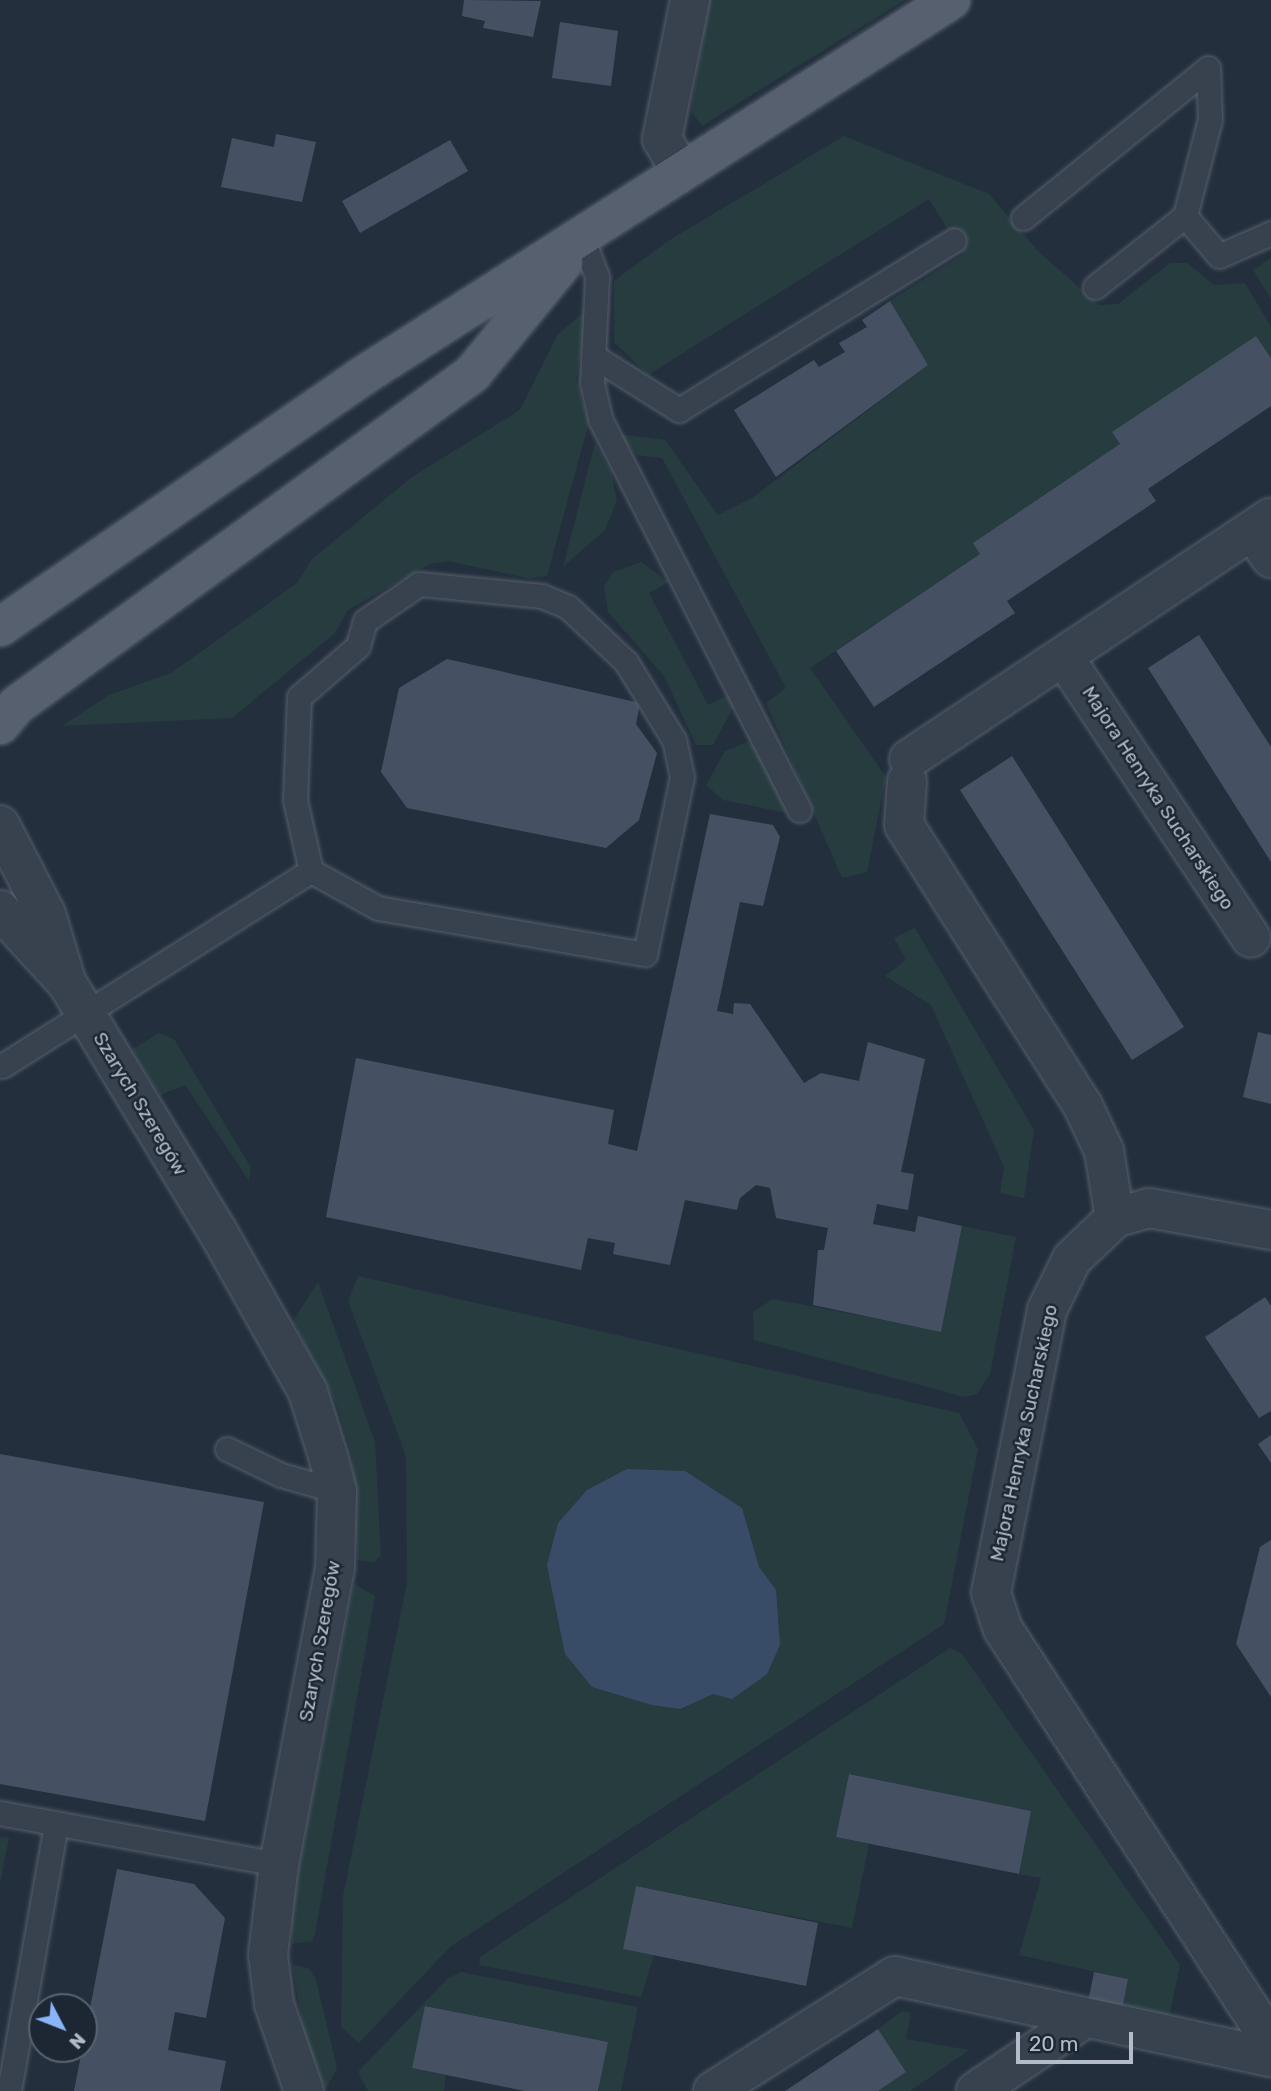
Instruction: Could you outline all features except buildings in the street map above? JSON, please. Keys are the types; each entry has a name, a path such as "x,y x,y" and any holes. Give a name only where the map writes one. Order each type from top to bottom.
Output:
{"main road":[{"path":"0,627 361,377 583,240 681,171 951,0"},
{"path":"0,725 17,705 472,374 583,240"}],"street":[{"path":"681,171 662,139 691,0"},
{"path":"1265,535 1065,659 908,770 904,825 1083,1106 1104,1151 1115,1218 1149,1208 1271,1230"},
{"name":"Majora Henryka Sucharskiego","path":"1065,659 1251,938"},
{"name":"Szarych Szeregów","path":"0,825 46,914 75,997"},
{"name":"Szarych Szeregów","path":"0,910 75,997 280,1338 308,1392 337,1491 335,1568 279,1864 268,1955 274,2004 296,2083"},
{"name":"Majora Henryka Sucharskiego","path":"1115,1218 1072,1259 1047,1310 991,1593 1003,1629 1271,2042"},
{"path":"713,2091 895,1976 1271,2057"},
{"path":"976,2091 1085,2018"}],"lane":[{"path":"1023,218 1208,68 1210,119 1185,216 1095,287"},
{"path":"1185,216 1219,256 1271,233"},
{"path":"583,240 597,277 597,359 592,383 600,419 799,810"},
{"path":"597,359 679,410 954,240"},
{"path":"419,584 542,596 568,607 626,662 674,740 682,777 645,954 378,908 311,872 295,800 299,696 358,646 365,621 419,584"},
{"path":"2,1066 75,997 311,872"},
{"path":"227,1449 281,1475 337,1491"},
{"path":"0,1813 279,1864"},
{"path":"9,2091 56,1824"}],"green space":[{"path":"709,0 905,0 702,126 691,111"},
{"path":"844,136 989,194 1039,252 1099,305 1118,304 1170,263 1187,263 1214,285 1245,283 1271,327 1271,358 1256,336 1113,432 1120,444 974,543 980,554 810,668 886,777 867,872 842,878 766,703 786,688 662,458 636,455 618,434 665,440 718,515 752,498 928,365 890,301 963,254 929,199 648,375 614,342 614,281 668,241"},
{"path":"1271,258 1271,299 1253,270"},
{"path":"589,308 576,380 589,422 547,576 530,579 449,561 430,564 348,610 335,633 232,718 62,726 109,695 171,673 298,582 311,560 412,477 520,410 558,334"},
{"path":"595,443 611,471 617,501 605,530 563,567"},
{"path":"641,562 669,582 649,593 708,705 728,695 734,706 713,745 696,745 664,676 608,612 604,587 613,572"},
{"path":"748,742 756,747 787,813 723,800 706,785 725,751"},
{"path":"915,928 1034,1130 1024,1198 1000,1193 1004,1167 931,1005 885,976 906,960 894,938"},
{"path":"159,1033 174,1039 251,1168 249,1181 185,1085 160,1095 131,1050"},
{"path":"962,1226 1016,1237 990,1374 977,1394 964,1397 754,1340 753,1312 773,1299 941,1331"},
{"path":"358,1276 959,1413 978,1449 944,1624 450,1947 359,2043 341,2027 343,1896 407,1583 406,1456 348,1301"},
{"path":"318,1282 375,1442 381,1555 374,1562 357,1560 352,1455 337,1405 293,1321"},
{"path":"354,1584 375,1596 315,1934 312,1941 292,1944 292,1905"},
{"path":"950,1648 962,1654 1180,1965 1169,2017 1122,2010 1128,1979 1019,1955 1041,1878 1019,1874 1031,1811 849,1774 836,1837 869,1844 852,1928 636,1886 623,1949 654,1955 641,1997 479,1965 480,1957"},
{"path":"0,1837 9,1838 0,1884"},
{"path":"292,1964 310,1969 316,1980 337,2068 326,2089 305,2040"},
{"path":"461,1972 638,2007 621,2091 598,2091 607,2042 426,2006 412,2068 446,2075 444,2091 368,2091 358,2072 448,1978"},
{"path":"902,2011 911,2013 906,2039 969,2050 910,2091 878,2091 906,2072 878,2029"}],"water":[{"path":"627,1469 685,1471 742,1508 759,1567 776,1590 780,1645 767,1674 732,1699 713,1694 680,1709 652,1705 592,1687 565,1654 547,1565 558,1523 587,1490"}]}
